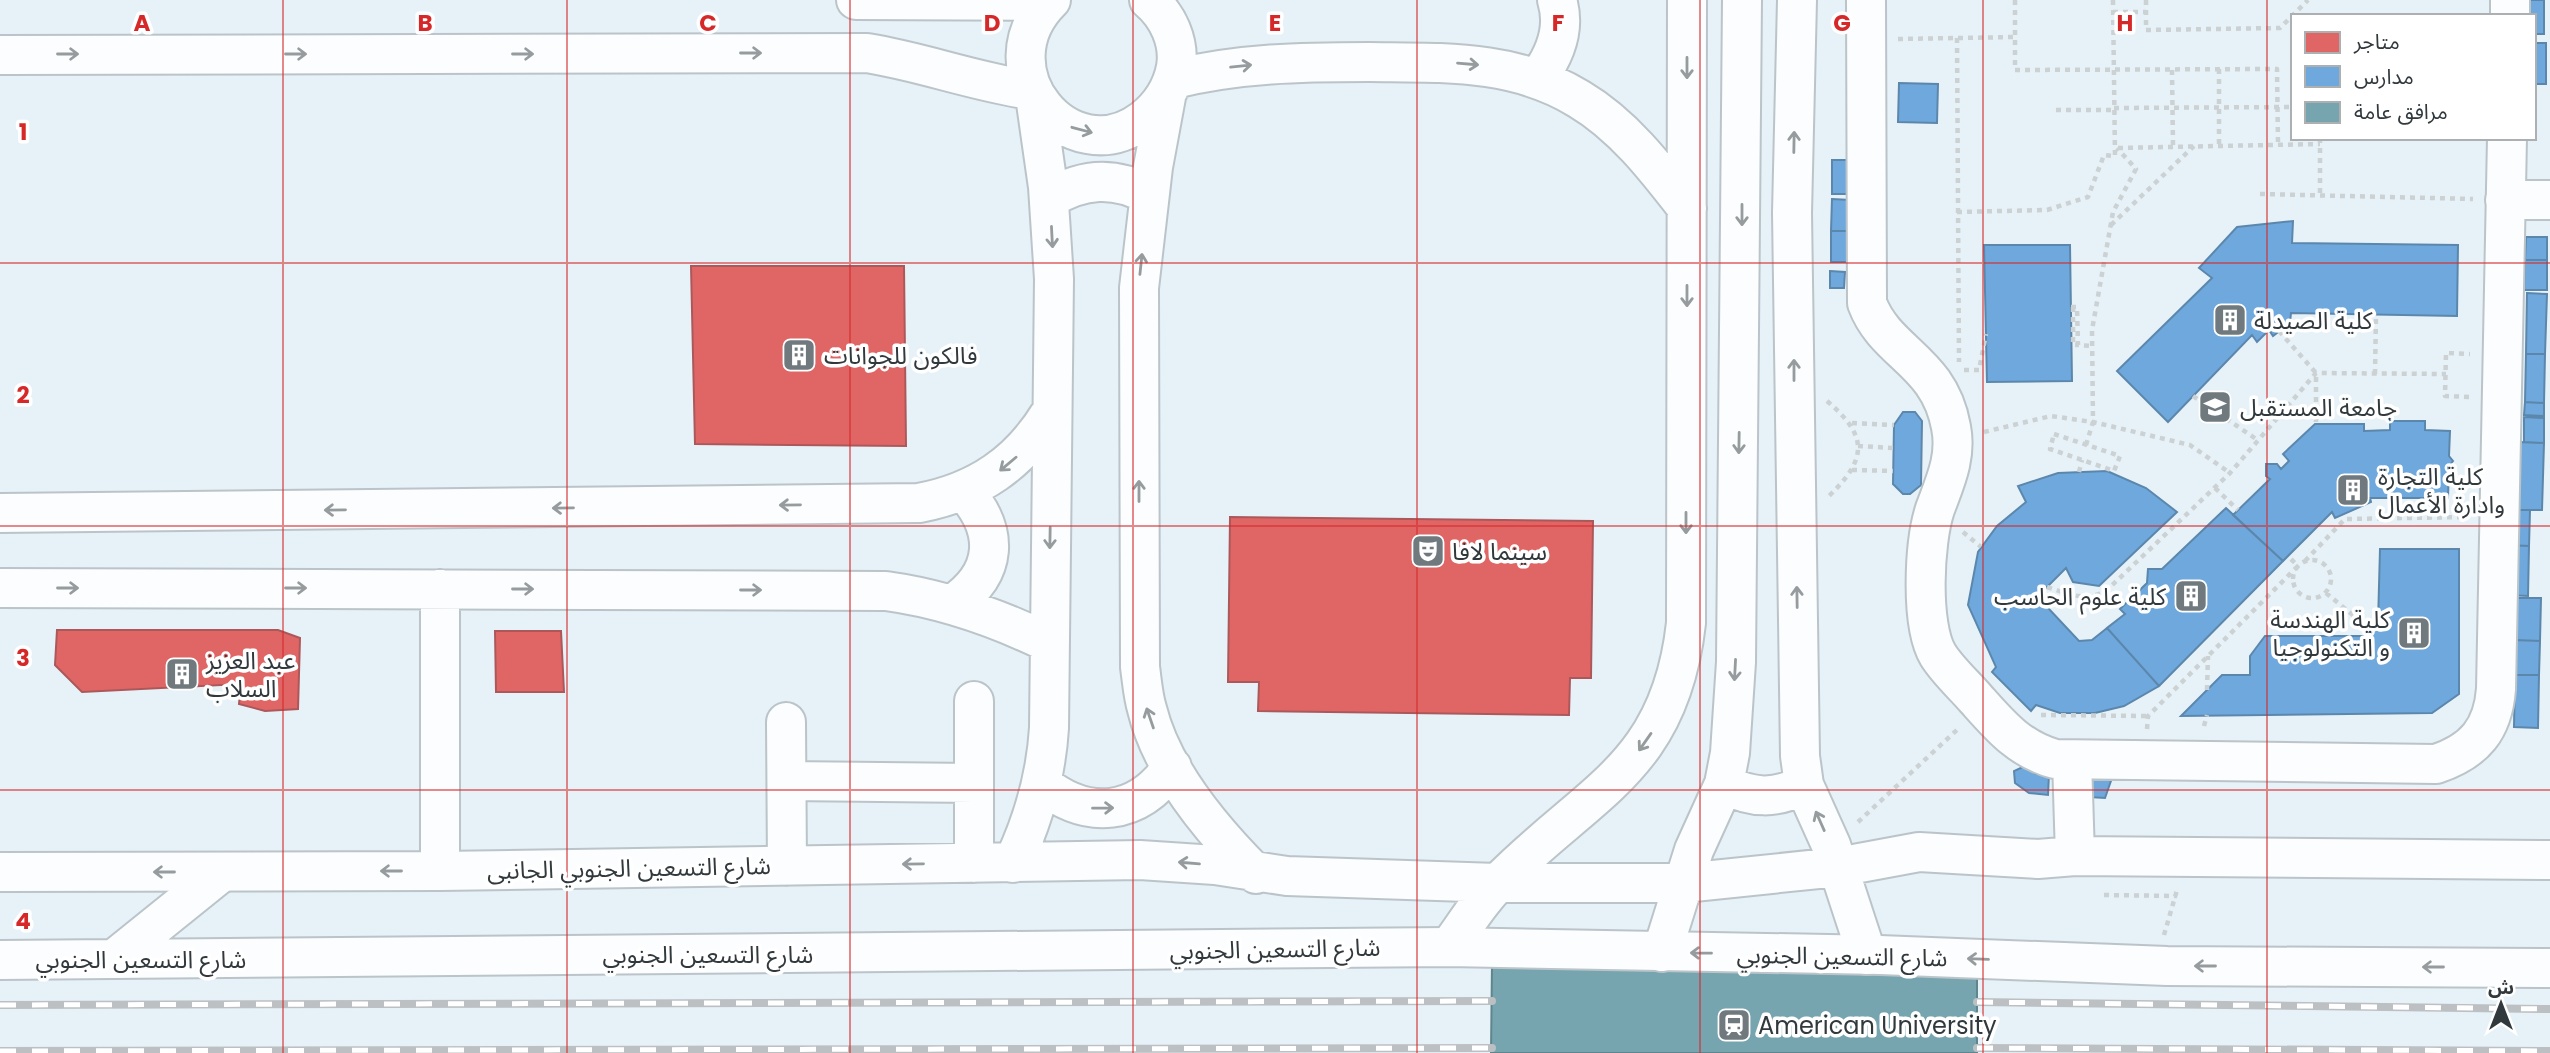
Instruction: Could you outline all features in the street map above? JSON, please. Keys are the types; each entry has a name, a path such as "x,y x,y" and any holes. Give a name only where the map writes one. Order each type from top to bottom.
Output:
{"street":[{"path":"856,0 1051,0"},
{"path":"1013,863 1025,837 1042,784 1049,728 1054,279 1049,199 1033,93 1025,62 1028,33 1037,16 1051,0"},
{"path":"1538,78 1550,62 1557,44 1560,25 1557,0"},
{"path":"1449,947 1497,883 1603,792 1630,764 1653,732 1670,696 1682,659 1686,609 1687,0"},
{"path":"1662,953 1694,850 1724,784 1730,753 1736,662 1742,0"},
{"path":"1797,0 1792,213 1800,756 1804,785 1838,867 1867,955"},
{"path":"1866,0 1867,303 1876,323 1936,385 1945,402 1953,440 1949,473 1929,536 1928,624 1939,655 2010,736 2038,754 2072,760 2436,764 2456,757 2474,746 2487,729 2495,710 2507,140"},
{"path":"1161,2 1175,41 1170,88 1149,195 1139,288 1140,667 1147,710 1162,751 1226,844 1256,874"},
{"path":"0,54 867,53 1033,93 1062,123 1100,134 1138,124 1154,112 1170,88 1231,66 1290,62 1466,63 1538,78 1580,99 1616,127 1657,169 1687,208"},
{"path":"1049,199 1076,185 1106,181 1136,188 1149,195"},
{"path":"2505,200 2550,200"},
{"path":"0,513 903,504 934,500 964,491 1006,467 1038,432 1051,412"},
{"path":"953,604 978,582 989,551 985,519 964,491"},
{"path":"0,588 886,591 953,604 986,615 1049,643"},
{"path":"440,589 440,871"},
{"path":"974,701 974,863"},
{"path":"786,722 787,866"},
{"path":"2072,760 2075,856"},
{"path":"1042,784 1070,803 1103,809 1120,807 1150,792 1172,767"},
{"path":"787,781 974,783"},
{"path":"1724,784 1742,793 1764,797 1786,794 1804,785"},
{"name":"شارع التسعين الجنوبي الجانبى","path":"0,872 440,871 1140,860 1215,865 1256,874 1497,883 1684,883 1838,867 1919,852 2038,859 2075,856 2544,852"},
{"path":"114,959 222,872"},
{"name":"شارع التسعين الجنوبي","path":"0,960 1449,947 1867,955 2167,966 2550,968"}],"path":[{"path":"2015,0 2015,70 2277,69 2278,145"},
{"path":"1956,212 2047,210 2088,197 2104,155 2115,156 2113,0"},
{"path":"2146,0 2146,30 2280,28 2291,17"},
{"path":"2294,14 2308,0"},
{"path":"2113,12 2146,12"},
{"path":"1866,40 2015,37"},
{"path":"1957,38 1959,370 1979,370 1986,334"},
{"path":"2219,69 2219,146"},
{"path":"2172,70 2173,147"},
{"path":"2056,110 2291,107"},
{"path":"2116,148 2278,145 2320,141 2320,195"},
{"path":"2110,225 2194,146"},
{"path":"2086,445 2093,422 2092,346 2110,225 2113,212 2136,169 2116,148"},
{"path":"2260,194 2505,200"},
{"path":"2072,307 2073,345 2092,346"},
{"path":"2375,374 2376,315"},
{"path":"2279,331 2316,373 2316,424"},
{"path":"2464,397 2445,396 2446,353 2465,353"},
{"path":"2316,373 2446,374"},
{"path":"2047,587 2079,597 2093,597 2106,591 2230,473 2316,373"},
{"path":"2193,397 2259,441"},
{"path":"1953,440 2051,416 2093,422 2190,444 2230,473"},
{"path":"1852,424 1894,425"},
{"path":"2054,434 2086,445 2120,456 2114,471 2050,449 2054,434"},
{"path":"1858,446 1894,448"},
{"path":"2079,472 2082,460"},
{"path":"1853,470 1894,471"},
{"path":"2215,488 2238,510"},
{"path":"2143,761 2148,716 2345,519 2499,516"},
{"path":"1954,524 1981,547"},
{"path":"2288,556 2298,566"},
{"path":"2305,561 2313,560 2328,569 2331,576 2326,593"},
{"path":"2298,566 2293,573 2296,590 2310,598 2326,593"},
{"path":"2326,593 2371,630"},
{"path":"2207,690 2208,656"},
{"path":"2010,736 2035,715 2148,716"},
{"path":"1888,796 1969,718"},
{"path":"2104,895 2177,896"}],"building: متاجر":[{"name":"فالكون للجوانات","path":"691,266 904,266 906,446 695,444"},
{"path":"1230,517 1593,521 1591,678 1570,678 1569,715 1258,711 1259,682 1228,682"},
{"name":"عبد العزيز السلاب","path":"57,630 278,630 300,638 298,709 265,711 239,704 241,684 82,692 55,665"},
{"path":"495,631 561,631 564,692 496,692"}],"building: مدارس":[{"path":"2526,0 2544,0 2544,34 2536,34 2536,14 2526,14"},
{"path":"2536,43 2546,43 2546,84 2536,84"},
{"path":"1899,83 1938,84 1937,123 1898,122"},
{"path":"1832,160 1851,160 1850,194 1832,194"},
{"path":"1832,199 1850,200 1849,231 1831,231"},
{"name":"كلية الصيدلة","path":"2293,221 2292,243 2458,245 2457,316 2291,313 2290,323 2273,336 2269,330 2257,342 2252,335 2168,422 2117,371 2212,278 2199,268 2237,227"},
{"path":"1831,231 1849,231 1849,262 1831,262"},
{"path":"2526,237 2547,237 2547,260 2525,260"},
{"path":"1984,245 2070,245 2072,381 1987,382"},
{"path":"2525,260 2547,260 2547,290 2524,290"},
{"path":"1830,271 1845,272 1844,288 1830,288"},
{"path":"2527,293 2547,294 2545,354 2526,354"},
{"path":"2526,354 2545,354 2544,403 2525,402"},
{"path":"2525,402 2544,403 2544,416 2524,415"},
{"path":"1903,412 1915,412 1922,421 1921,485 1910,494 1903,494 1893,484 1894,425"},
{"path":"2524,417 2544,418 2544,443 2524,442"},
{"name":"كلية التجارة وادارة الأعمال","path":"2390,421 2425,421 2425,430 2450,431 2449,456 2453,461 2449,466 2448,498 2370,498 2371,502 2335,518 2332,512 2283,561 2233,515 2270,479 2266,476 2266,464 2277,464 2281,469 2289,461 2283,454 2315,424 2364,424 2364,431 2390,430"},
{"path":"2518,442 2544,443 2542,510 2512,510"},
{"path":"2107,471 2146,488 2177,512 2099,586 2073,582 2066,568 2044,590 2049,609 2079,641 2092,640 2107,628 2159,686 2124,706 2095,713 2060,713 2036,705 2031,711 1992,672 1996,667 1968,605 1978,552 1997,526 2026,502 2018,486 2058,473"},
{"name":"كلية علوم الحاسب","path":"2226,508 2283,561 2159,686 2107,628 2125,614 2120,609 2147,583 2148,569 2162,569"},
{"path":"2512,510 2530,510 2529,546 2505,545"},
{"path":"2505,545 2529,546 2528,596 2504,595"},
{"name":"كلية الهندسة و التكنولوجيا","path":"2380,549 2459,549 2459,694 2432,713 2181,716 2222,675 2250,675 2250,656 2265,636 2366,636 2378,623"},
{"path":"2514,598 2541,598 2540,641 2513,640"},
{"path":"2515,640 2540,641 2539,675 2515,675"},
{"path":"2515,675 2539,675 2538,728 2514,727"},
{"path":"2025,766 2036,774 2049,774 2048,795 2029,793 2015,783 2014,771"},
{"path":"2090,777 2112,778 2105,798 2089,797"}],"building: مرافق عامة":[{"name":"American University","path":"1492,964 1977,966 1977,1053 1491,1053"}],"railway":[{"path":"0,1005 1492,1001"},
{"path":"1977,1002 2550,1009"},
{"path":"0,1051 1492,1048"},
{"path":"1977,1048 2550,1051"}],"place":[{"name":"كلية الصيدلة","path":"2230,320"},
{"name":"فالكون للجوانات","path":"799,355"},
{"name":"جامعة المستقبل","path":"2215,407"},
{"name":"كلية التجارة وادارة الأعمال","path":"2353,490"},
{"name":"سينما لافا","path":"1428,551"},
{"name":"كلية علوم الحاسب","path":"2191,596"},
{"name":"كلية الهندسة و التكنولوجيا","path":"2414,633"},
{"name":"عبد العزيز السلاب","path":"182,674"},
{"name":"American University","path":"1734,1025"}]}
